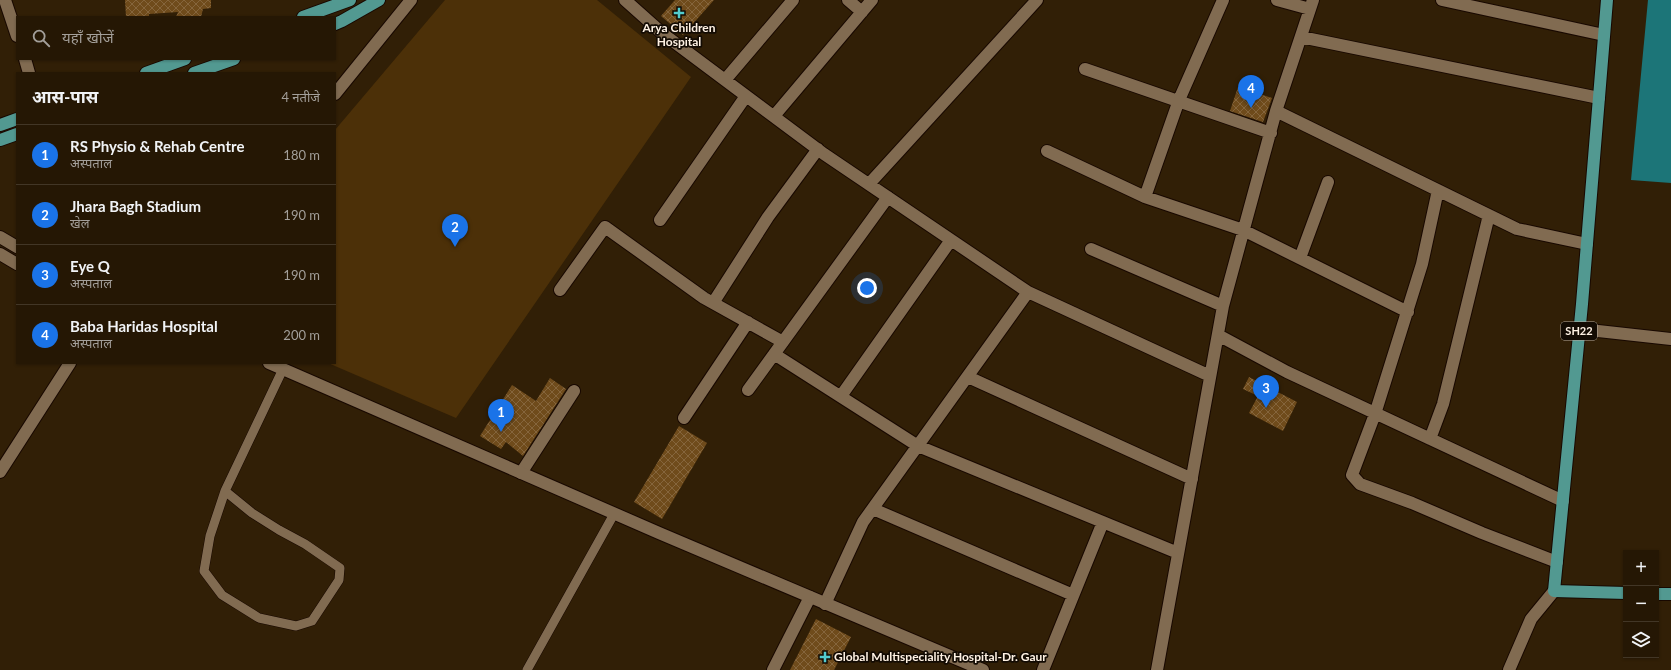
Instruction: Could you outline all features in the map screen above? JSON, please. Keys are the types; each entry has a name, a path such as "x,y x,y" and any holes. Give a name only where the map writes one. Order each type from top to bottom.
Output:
{"main road":[{"path":"306,16 350,0"},
{"path":"336,24 342,22 379,0"},
{"name":"SH22","path":"1554,591 1580,329 1607,0"},
{"path":"149,72 182,60"},
{"path":"199,72 210,70 232,60"},
{"path":"0,125 16,119"},
{"path":"0,140 16,134"},
{"path":"1554,591 1623,593"},
{"path":"1659,594 1671,594"}],"street":[{"path":"336,93 411,0"},
{"path":"625,0 662,33 818,149 1028,292 1210,376"},
{"path":"726,80 793,0"},
{"path":"848,0 862,12"},
{"path":"774,116 872,0"},
{"path":"869,184 1038,0"},
{"path":"1145,197 1179,100 1223,0"},
{"path":"1157,670 1223,306 1276,111 1312,5 1276,0"},
{"path":"1442,0 1604,36"},
{"path":"4,7 16,34"},
{"path":"1301,37 1599,98"},
{"path":"25,60 29,72"},
{"path":"1085,69 1179,100 1271,133"},
{"path":"660,220 746,96"},
{"path":"1276,111 1517,229 1587,244"},
{"path":"713,303 768,217 818,149"},
{"path":"1047,151 1145,197 1243,230 1408,312"},
{"path":"1300,258 1328,182"},
{"path":"1438,190 1422,264 1408,312 1375,414 1352,475 1360,484 1557,562"},
{"path":"748,390 888,197"},
{"path":"1430,439 1443,404 1489,215"},
{"path":"560,290 605,227 713,303 783,342"},
{"path":"0,237 16,247"},
{"path":"841,396 951,240"},
{"path":"1091,249 1223,306"},
{"path":"0,254 16,263"},
{"path":"825,604 863,522 1028,292"},
{"path":"684,418 748,322"},
{"path":"1580,329 1671,339"},
{"path":"1218,335 1287,372 1563,501"},
{"path":"774,354 918,446 1178,553"},
{"path":"0,472 69,364"},
{"path":"271,364 614,514 980,669"},
{"path":"968,377 1192,479"},
{"path":"521,473 574,391"},
{"path":"873,509 1073,595"},
{"path":"1043,670 1103,522"},
{"path":"1509,670 1531,619 1554,591"},
{"path":"773,670 810,597"}],"lane":[{"path":"225,492 252,513 278,530 305,544 340,568 339,580 312,621 296,626 259,618 222,595 204,571 210,536 225,492 283,369"},
{"path":"528,670 614,514"}],"shaded area":[{"path":"445,0 597,0 691,77 456,418 330,364 336,364 336,129"}],"water":[{"path":"1648,0 1671,0 1671,183 1631,180"}],"building":[{"path":"125,0 211,0 211,8 203,9 201,16 176,16 178,12 149,14 149,16 126,16"},
{"path":"675,0 714,0 683,35 661,16"},
{"path":"1238,87 1272,98 1263,122 1230,111"},
{"path":"1249,377 1297,402 1283,431 1249,413 1258,396 1243,389"},
{"path":"550,378 566,389 523,456 506,442 501,449 480,436 512,385 536,401"},
{"path":"679,426 707,443 662,519 634,502"},
{"path":"816,619 851,637 834,670 790,670"}],"place":[{"name":"Arya Children Hospital","path":"679,13"},
{"name":"Baba Haridas Hospital","path":"1251,108"},
{"name":"Jhara Bagh Stadium","path":"455,247"},
{"name":"Eye Q","path":"1266,408"},
{"name":"RS Physio & Rehab Centre","path":"501,432"},
{"name":"Global Multispeciality Hospital-Dr. Gaur","path":"825,657"}]}
